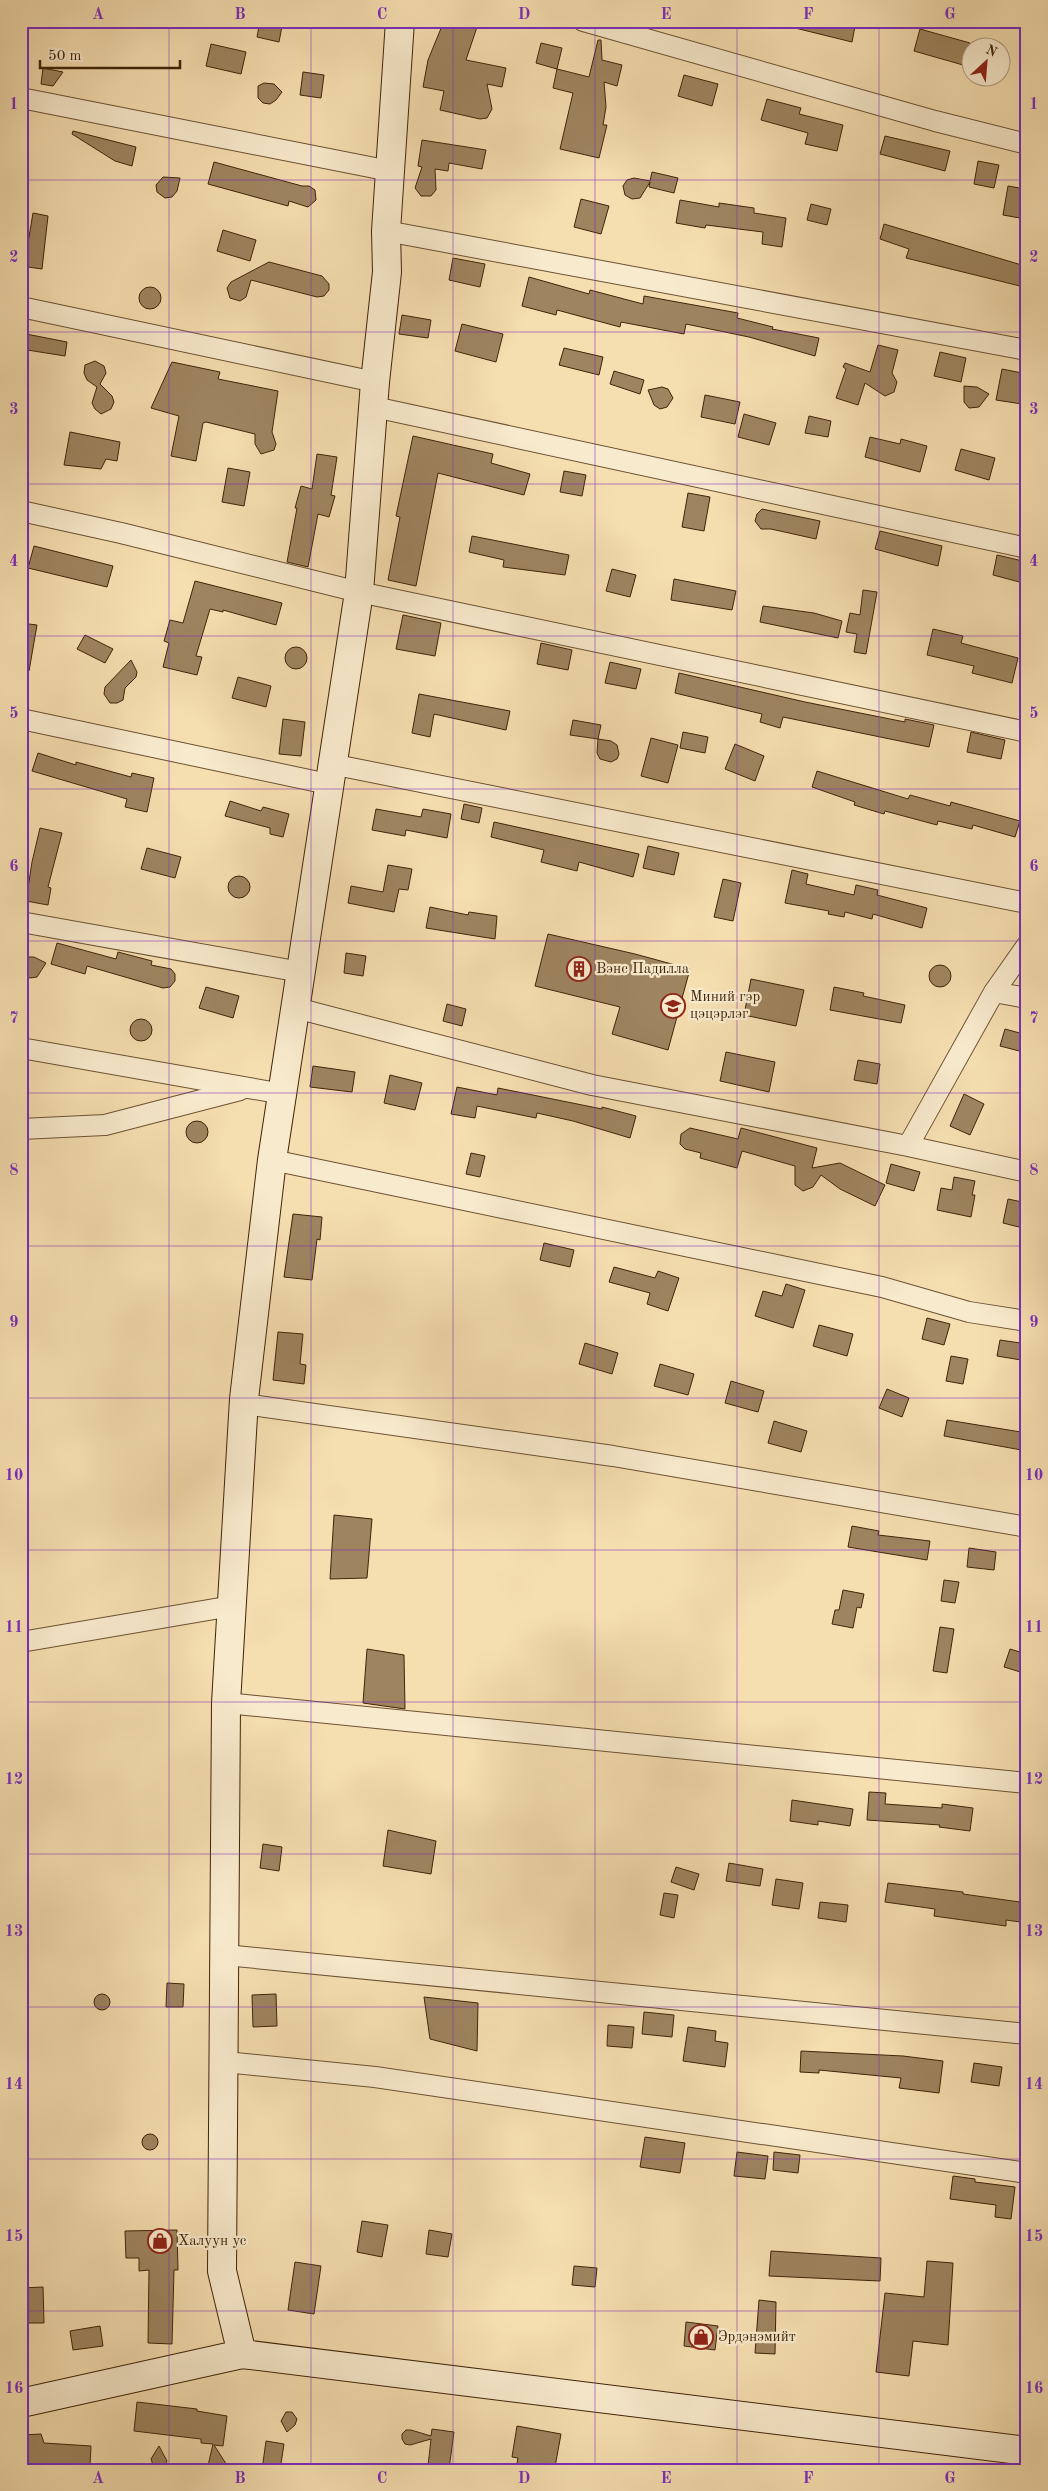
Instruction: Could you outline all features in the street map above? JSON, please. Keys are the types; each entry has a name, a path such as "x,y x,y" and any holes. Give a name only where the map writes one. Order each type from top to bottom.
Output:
{"street":[{"path":"242,2354 222,2271 225,2062 226,1703 244,1404 272,1160 359,592 374,394 387,272 386,231 400,21"},
{"path":"583,21 1027,144"},
{"path":"21,98 390,171"},
{"path":"386,231 1027,350"},
{"path":"21,307 374,394 1027,548"},
{"path":"21,511 121,533 359,592 1027,732"},
{"path":"21,719 1027,903"},
{"path":"21,922 301,972"},
{"path":"908,1146 994,992 1027,945"},
{"path":"994,992 1027,998"},
{"path":"296,1008 592,1085 908,1146 1027,1172"},
{"path":"21,1048 283,1094"},
{"path":"21,1129 105,1124 248,1088"},
{"path":"272,1160 873,1285 969,1312 1027,1321"},
{"path":"244,1404 613,1456 1027,1528"},
{"path":"21,1642 232,1606"},
{"path":"226,1703 1027,1783"},
{"path":"225,1955 1027,2034"},
{"path":"225,2062 375,2077 1027,2173"},
{"path":"21,2403 242,2354 1027,2451"}],"building":[{"path":"260,21 283,21 279,42 257,37"},
{"path":"444,21 479,21 466,60 506,68 502,87 487,84 492,109 487,118 480,119 440,110 444,91 423,87 428,60"},
{"path":"792,21 856,21 852,42 791,27"},
{"path":"920,29 960,40 960,64 914,51"},
{"path":"598,40 601,40 602,60 622,65 617,86 604,82 606,107 603,125 607,125 599,158 560,149 573,93 553,88 557,69 589,77"},
{"path":"541,43 562,48 557,69 536,63"},
{"path":"211,44 246,52 241,74 206,66"},
{"path":"43,68 63,72 53,86 41,84"},
{"path":"303,72 324,75 321,98 300,95"},
{"path":"684,75 718,84 712,106 678,96"},
{"path":"264,83 274,84 282,92 270,104 263,103 258,98 258,86"},
{"path":"767,99 801,108 799,114 843,125 837,151 805,144 808,133 761,120"},
{"path":"73,131 136,147 132,166 115,161 72,134"},
{"path":"885,136 950,151 945,171 880,154"},
{"path":"422,140 486,150 482,169 449,163 448,171 435,169 436,190 431,196 421,196 415,188 422,167 418,166"},
{"path":"978,161 999,165 994,188 974,184"},
{"path":"214,162 302,186 309,186 315,190 316,200 308,207 289,201 288,206 208,184"},
{"path":"652,172 678,178 674,193 649,187 650,182 640,198 632,199 625,195 623,186 627,180 634,178 650,181"},
{"path":"163,177 180,178 177,191 172,197 165,198 157,192 156,185"},
{"path":"1008,186 1025,189 1020,218 1003,215"},
{"path":"581,199 609,206 601,234 574,227"},
{"path":"680,200 719,207 719,203 754,208 754,213 786,218 782,247 762,244 763,232 706,225 705,228 676,223"},
{"path":"811,204 831,209 827,225 807,220"},
{"path":"33,213 48,216 42,269 21,266 21,249 27,249"},
{"path":"884,224 1025,266 1020,286 906,258 909,249 880,239"},
{"path":"223,230 256,240 250,261 217,251"},
{"path":"453,258 485,264 480,287 449,280"},
{"path":"269,262 322,276 329,284 329,290 324,296 317,297 251,280 246,297 240,301 230,298 227,288 231,282"},
{"path":"529,277 589,294 590,290 643,304 644,296 738,313 737,318 773,327 772,329 819,338 815,356 749,337 686,324 684,334 621,322 620,327 557,310 556,315 522,306"},
{"path":"150,287 158,290 161,298 158,306 150,309 142,306 139,298 142,290"},
{"path":"402,315 431,320 428,338 399,334"},
{"path":"462,324 503,334 496,362 455,351"},
{"path":"21,333 67,342 65,356 21,349"},
{"path":"878,345 898,350 892,373 897,382 894,392 885,396 865,383 858,405 836,398 846,369 843,367 845,363 870,372"},
{"path":"564,348 603,357 599,375 559,365"},
{"path":"940,352 966,358 961,382 934,376"},
{"path":"95,361 104,366 106,373 100,384 112,396 114,402 111,409 101,414 92,403 97,387 87,380 84,373 85,365"},
{"path":"172,362 220,372 218,379 278,391 272,432 276,444 274,450 261,454 255,444 255,434 206,422 203,423 196,461 171,456 179,416 151,408"},
{"path":"1002,369 1027,374 1022,404 996,400"},
{"path":"614,371 644,380 640,394 610,384"},
{"path":"964,386 977,387 989,394 979,407 969,408 964,402"},
{"path":"662,387 668,389 673,398 667,407 660,409 654,405 648,390"},
{"path":"705,395 740,402 735,424 701,417"},
{"path":"744,414 776,423 769,445 738,437"},
{"path":"809,416 831,421 828,437 805,433"},
{"path":"70,432 120,442 117,461 106,459 101,469 64,465"},
{"path":"413,436 493,454 491,463 530,474 524,495 438,473 416,586 388,580 400,517 396,516"},
{"path":"870,437 900,444 901,439 927,446 920,472 865,457"},
{"path":"961,449 995,458 989,480 955,470"},
{"path":"317,454 337,457 331,495 335,496 329,517 318,514 308,567 287,562 297,508 295,508 301,486 312,489"},
{"path":"228,468 250,472 244,506 222,502"},
{"path":"564,471 586,475 582,496 560,492"},
{"path":"688,493 710,497 704,531 682,527"},
{"path":"762,509 820,521 816,539 771,529 761,529 755,521 757,514"},
{"path":"880,531 942,546 938,566 875,549"},
{"path":"472,536 569,555 565,575 503,567 504,560 469,552"},
{"path":"34,546 113,566 107,587 28,568"},
{"path":"997,555 1027,562 1027,584 993,575"},
{"path":"612,569 636,575 630,597 606,591"},
{"path":"674,579 736,591 732,610 671,600"},
{"path":"195,581 282,603 276,625 223,610 223,612 210,609 196,656 202,657 197,675 163,667 169,643 164,641 170,620 183,623"},
{"path":"863,590 877,592 866,654 854,652 857,634 846,632 850,613 860,615"},
{"path":"763,606 814,613 842,621 838,638 760,622"},
{"path":"403,615 441,623 435,656 396,649"},
{"path":"21,623 37,625 29,671 21,670"},
{"path":"933,629 963,636 961,643 1018,658 1012,683 972,673 974,666 927,655"},
{"path":"85,635 113,649 105,663 77,649"},
{"path":"541,643 572,650 568,670 537,664"},
{"path":"296,647 304,650 307,658 304,666 296,669 288,666 285,658 288,650"},
{"path":"131,660 137,672 136,677 125,688 123,700 117,703 110,703 104,694 105,687"},
{"path":"610,662 641,669 636,689 605,683"},
{"path":"679,673 805,702 905,722 905,719 934,725 929,747 783,717 780,728 760,722 762,714 675,693"},
{"path":"238,677 271,686 266,707 232,698"},
{"path":"419,694 510,711 506,730 434,714 430,737 412,733"},
{"path":"283,719 305,722 301,756 279,754"},
{"path":"573,720 601,725 598,739 570,735"},
{"path":"683,732 708,737 705,753 680,748"},
{"path":"971,732 1005,740 1001,759 967,752"},
{"path":"651,738 678,745 668,783 641,776"},
{"path":"598,739 611,741 617,745 619,754 617,759 611,762 600,759 597,753"},
{"path":"735,744 764,756 755,781 725,769"},
{"path":"38,753 76,765 76,762 131,777 132,773 154,778 147,812 125,807 127,799 32,771"},
{"path":"817,771 908,799 910,795 950,806 951,802 1020,821 1015,837 973,825 972,829 938,821 937,825 885,811 884,814 854,805 855,802 812,787"},
{"path":"230,801 261,811 263,807 289,814 283,837 270,834 270,828 225,816"},
{"path":"464,804 482,808 479,823 461,819"},
{"path":"376,809 421,817 423,809 451,814 447,838 406,830 405,836 372,830"},
{"path":"494,822 639,854 633,877 579,862 577,871 541,862 544,850 491,837"},
{"path":"40,828 62,833 48,887 51,888 48,905 26,901"},
{"path":"648,846 679,853 674,875 643,868"},
{"path":"147,848 181,857 175,878 141,869"},
{"path":"388,865 412,869 408,890 399,889 394,912 348,903 351,886 383,892"},
{"path":"792,870 808,874 806,884 854,895 856,885 878,890 877,895 927,908 922,928 873,914 872,919 845,912 844,917 828,914 829,911 785,903"},
{"path":"239,876 247,879 250,887 247,895 239,898 231,895 228,887 231,879"},
{"path":"723,879 741,883 733,921 714,917"},
{"path":"430,907 468,915 469,912 497,916 495,939 426,928"},
{"path":"548,934 690,969 668,1050 612,1034 620,1007 535,986"},
{"path":"57,943 116,959 118,952 152,961 151,965 171,969 175,974 175,981 170,987 163,988 87,966 85,974 51,964"},
{"path":"346,953 366,956 363,976 344,973"},
{"path":"27,957 34,957 46,963 37,977 30,978 21,972 21,962"},
{"path":"940,965 948,968 951,976 948,984 940,987 932,984 929,976 932,968"},
{"path":"751,979 804,990 796,1026 744,1015"},
{"path":"206,987 239,996 233,1018 199,1008"},
{"path":"834,987 864,993 863,996 905,1005 901,1023 830,1010"},
{"path":"447,1004 466,1009 462,1026 443,1021"},
{"path":"141,1019 149,1022 152,1030 149,1038 141,1041 133,1038 130,1030 133,1022"},
{"path":"1005,1029 1027,1035 1027,1053 1000,1046"},
{"path":"726,1052 775,1062 769,1092 720,1081"},
{"path":"858,1060 880,1064 877,1084 854,1080"},
{"path":"313,1066 355,1072 352,1092 310,1087"},
{"path":"390,1075 422,1083 415,1110 384,1103"},
{"path":"457,1087 497,1095 498,1088 602,1109 602,1107 636,1116 630,1138 573,1121 537,1113 536,1118 477,1106 475,1118 451,1114"},
{"path":"964,1094 984,1104 970,1135 950,1126"},
{"path":"197,1121 205,1124 208,1132 205,1140 197,1143 189,1140 186,1132 189,1124"},
{"path":"690,1128 738,1139 741,1128 817,1148 812,1168 840,1163 885,1185 875,1206 840,1189 821,1175 813,1187 803,1191 795,1185 795,1166 742,1151 737,1168 700,1158 701,1153 685,1149 680,1144 681,1134"},
{"path":"471,1153 485,1156 480,1177 466,1174"},
{"path":"891,1164 920,1172 914,1191 886,1183"},
{"path":"954,1177 975,1181 972,1195 975,1195 971,1217 937,1210 941,1188 952,1190"},
{"path":"1008,1199 1027,1203 1027,1229 1003,1223"},
{"path":"293,1214 322,1217 320,1240 317,1239 312,1280 284,1277"},
{"path":"544,1243 574,1250 570,1267 540,1260"},
{"path":"614,1267 655,1278 658,1271 679,1278 668,1311 647,1304 650,1293 609,1282"},
{"path":"786,1284 805,1290 793,1328 755,1316 763,1291 782,1296"},
{"path":"927,1318 950,1324 944,1345 922,1339"},
{"path":"819,1325 853,1334 847,1356 813,1346"},
{"path":"278,1332 303,1334 300,1364 306,1365 304,1384 273,1380"},
{"path":"1000,1340 1027,1344 1027,1361 997,1356"},
{"path":"585,1343 618,1353 612,1374 579,1364"},
{"path":"951,1356 968,1359 963,1384 946,1381"},
{"path":"660,1364 694,1374 688,1395 654,1386"},
{"path":"731,1381 764,1391 758,1412 725,1403"},
{"path":"887,1389 909,1398 902,1417 879,1408"},
{"path":"947,1420 1027,1433 1027,1451 944,1436"},
{"path":"774,1421 807,1431 801,1452 768,1443"},
{"path":"334,1515 372,1519 367,1578 330,1579"},
{"path":"852,1526 879,1531 878,1535 930,1541 927,1560 848,1547"},
{"path":"969,1548 996,1552 994,1570 967,1567"},
{"path":"944,1580 959,1582 955,1603 941,1601"},
{"path":"843,1590 864,1594 861,1608 857,1607 853,1628 832,1624 835,1610 839,1610"},
{"path":"940,1627 954,1629 947,1673 933,1671"},
{"path":"367,1649 404,1655 405,1709 363,1703"},
{"path":"1010,1649 1027,1654 1027,1674 1004,1667"},
{"path":"869,1792 886,1793 885,1804 942,1808 942,1804 973,1808 970,1831 939,1827 940,1825 867,1820"},
{"path":"792,1800 853,1809 850,1826 818,1821 818,1825 790,1821"},
{"path":"388,1830 436,1841 431,1874 383,1866"},
{"path":"263,1844 282,1847 279,1871 260,1868"},
{"path":"729,1863 763,1869 760,1886 726,1881"},
{"path":"676,1867 699,1874 694,1890 671,1882"},
{"path":"776,1879 803,1883 799,1909 772,1905"},
{"path":"888,1883 963,1892 963,1894 1027,1903 1027,1923 1006,1920 1006,1926 934,1916 935,1909 885,1902"},
{"path":"664,1893 678,1895 674,1918 660,1915"},
{"path":"820,1902 848,1905 846,1922 818,1918"},
{"path":"167,1983 184,1984 183,2007 166,2007"},
{"path":"102,1994 108,1996 110,2002 108,2008 102,2010 96,2008 94,2002 96,1996"},
{"path":"276,1994 277,2026 253,2027 252,1995"},
{"path":"424,1997 478,2003 477,2051 430,2039"},
{"path":"644,2012 674,2015 672,2037 642,2034"},
{"path":"608,2025 634,2027 632,2048 607,2046"},
{"path":"688,2027 716,2031 715,2041 728,2043 725,2067 683,2061"},
{"path":"801,2051 903,2056 943,2061 939,2093 899,2088 901,2078 819,2070 819,2073 800,2072"},
{"path":"974,2063 1002,2067 999,2086 971,2082"},
{"path":"150,2134 156,2136 158,2142 156,2148 150,2150 144,2148 142,2142 144,2136"},
{"path":"645,2137 685,2143 680,2173 640,2167"},
{"path":"737,2152 768,2156 765,2179 734,2176"},
{"path":"774,2152 800,2155 798,2173 773,2170"},
{"path":"953,2176 975,2179 975,2182 1015,2187 1011,2219 995,2217 996,2205 950,2199"},
{"path":"362,2221 388,2225 382,2257 357,2252"},
{"path":"177,2230 178,2270 174,2270 172,2344 148,2343 149,2270 139,2271 139,2258 126,2258 125,2231"},
{"path":"429,2230 452,2234 448,2257 426,2254"},
{"path":"771,2251 881,2258 880,2281 769,2276"},
{"path":"927,2261 953,2263 948,2345 913,2341 909,2376 876,2372 885,2293 924,2297"},
{"path":"295,2262 321,2266 314,2314 288,2310"},
{"path":"574,2266 597,2268 595,2287 572,2285"},
{"path":"43,2287 44,2323 22,2323 21,2288"},
{"path":"759,2300 776,2302 775,2354 755,2353"},
{"path":"686,2322 718,2326 715,2350 684,2346"},
{"path":"100,2326 103,2346 73,2350 70,2331"},
{"path":"137,2402 197,2409 197,2411 227,2416 223,2446 214,2445 230,2470 207,2470 213,2444 201,2443 201,2439 134,2431"},
{"path":"286,2412 292,2412 297,2419 295,2425 287,2432 281,2421"},
{"path":"517,2426 561,2434 555,2467 545,2465 544,2470 516,2468 518,2458 512,2457"},
{"path":"432,2429 454,2432 449,2469 428,2466 431,2439 410,2445 405,2444 402,2439 402,2434 406,2430 431,2436"},
{"path":"41,2434 44,2443 91,2446 90,2465 73,2464 73,2470 23,2470 21,2435"},
{"path":"266,2441 284,2444 280,2470 262,2470"},
{"path":"159,2446 167,2461 164,2467 157,2468 153,2465 151,2459"}],"place":[{"name":"Вэнс Падилла","path":"579,969"},
{"name":"Миний гэр цэцэрлэг","path":"673,1006"},
{"name":"Халуун ус","path":"160,2241"},
{"name":"Эрдэнэмийт","path":"701,2337"}]}
